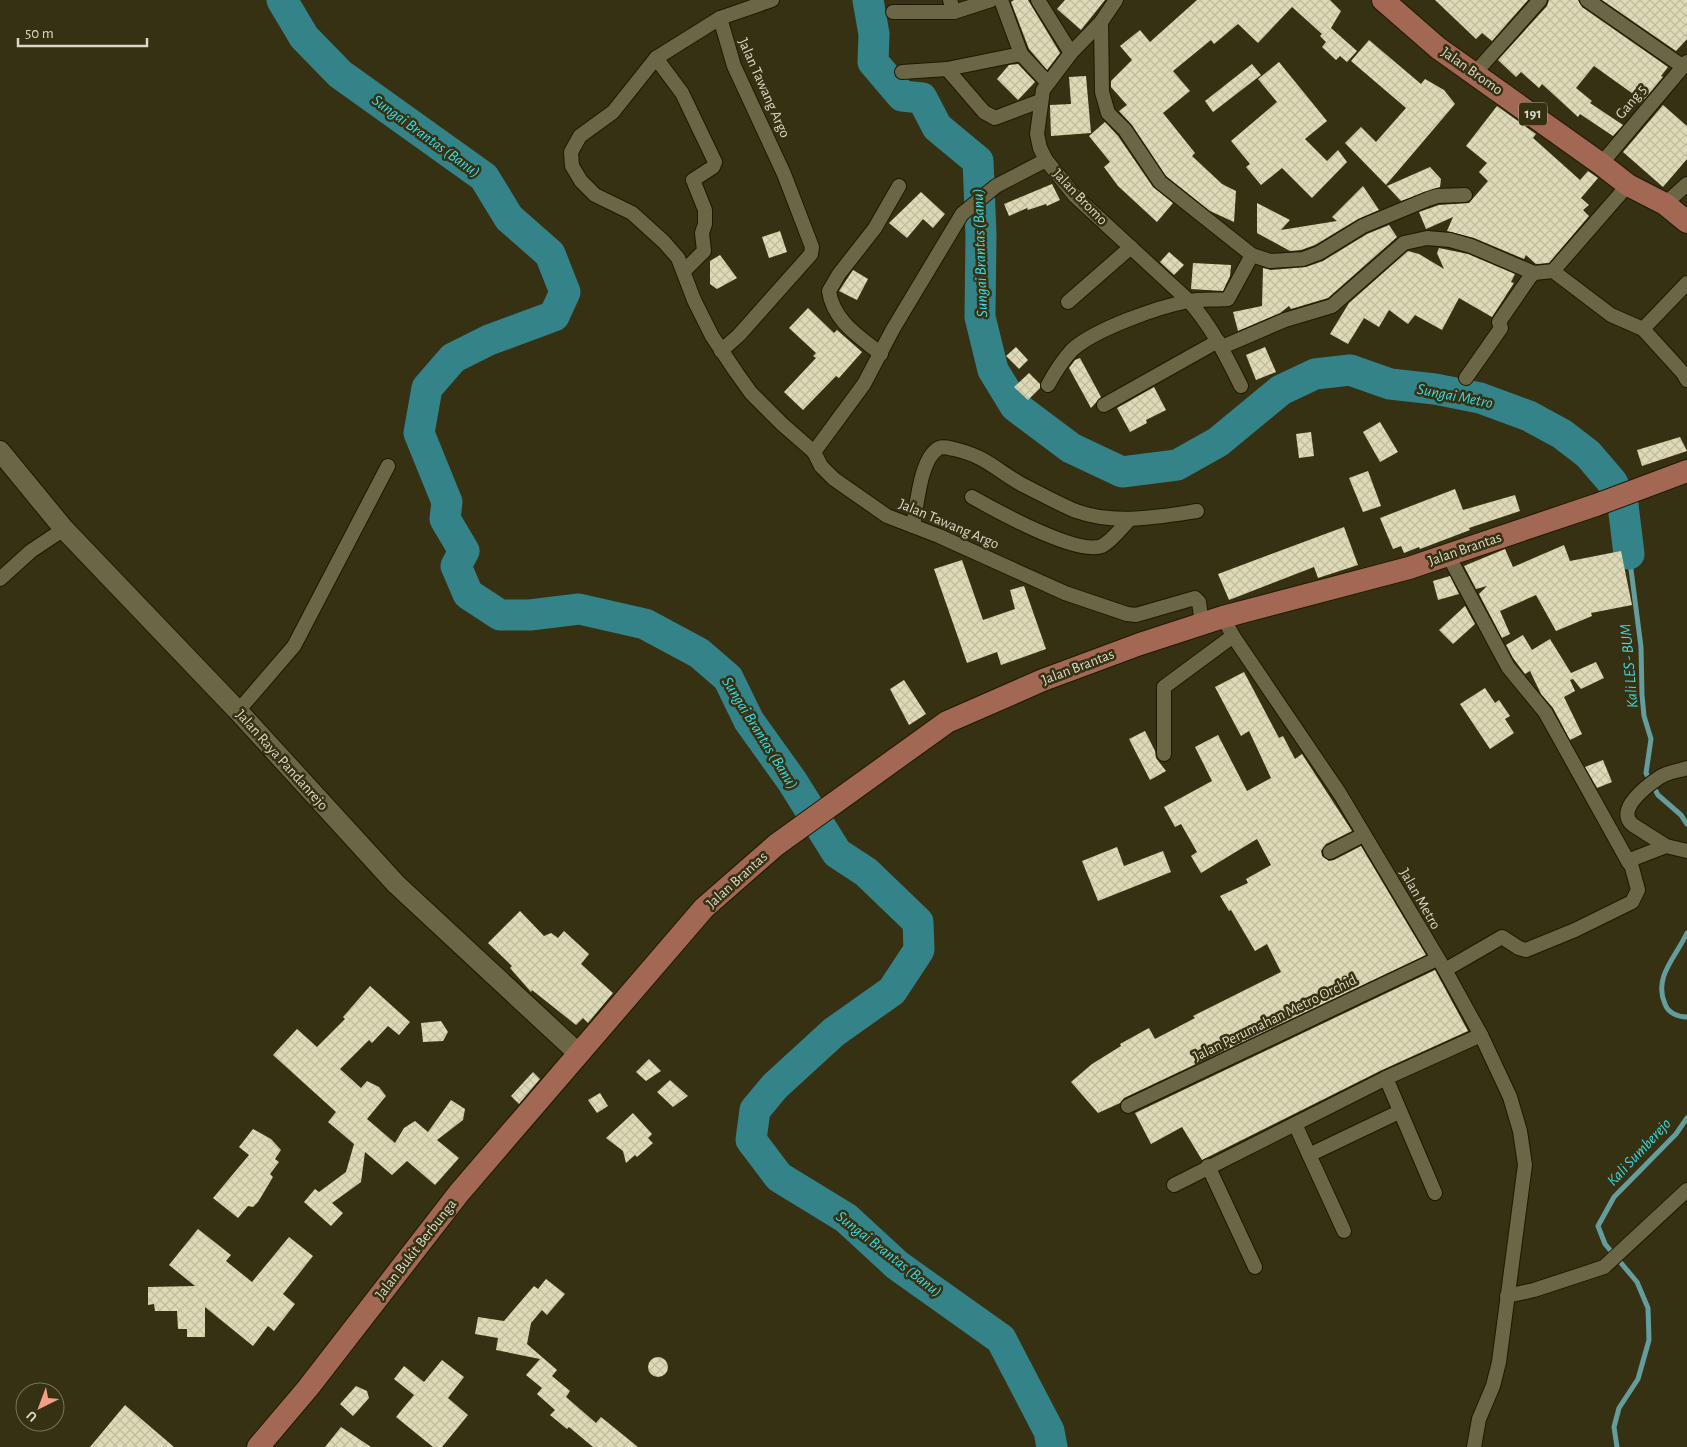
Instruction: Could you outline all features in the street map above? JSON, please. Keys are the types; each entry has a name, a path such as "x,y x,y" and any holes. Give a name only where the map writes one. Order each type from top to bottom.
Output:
{"main road":[{"name":"Jalan Bromo","path":"1383,0 1438,48 1628,185 1665,204 1687,222"},
{"name":"Jalan Raya Pandanrejo","path":"0,451 64,529 238,711 396,884 579,1054"},
{"name":"Jalan Brantas","path":"579,1054 704,908 776,845 929,735 965,713 1140,644 1219,626 1408,568 1596,505 1687,471"},
{"name":"Jalan Bukit Berbunga","path":"258,1447 308,1388 459,1193 579,1054"}],"street":[{"path":"720,18 772,0"},
{"path":"892,12 991,0"},
{"path":"1001,0 1021,54 1047,82"},
{"path":"1038,0 1071,53"},
{"path":"1046,160 1040,148 1037,134 1040,101 1047,82 1071,53 1101,22 1116,0"},
{"path":"1475,73 1540,0"},
{"path":"1587,0 1685,64"},
{"name":"Jalan Tawang Argo","path":"721,351 754,318 811,254 812,247 784,174 734,66 720,18 656,58 613,112 580,136 571,152 572,166 581,182 595,195 632,213 678,258 694,300 721,351 751,393 814,452 821,466 848,490 887,516 1065,592 1127,614 1136,615 1196,598 1219,626"},
{"path":"1101,22 1102,92 1108,113 1126,130 1160,182 1252,255 1270,261 1303,259 1319,253 1363,226 1428,199 1437,196 1465,195"},
{"path":"902,72 947,70 1021,54"},
{"path":"656,58 682,93 715,162 713,167 693,180 705,210 705,224 702,233 704,251 684,271"},
{"name":"Gang 5","path":"1601,164 1685,64"},
{"path":"947,70 984,112 995,118 1040,101"},
{"name":"Jalan Bromo","path":"814,452 864,384 946,238 962,214 996,186 1046,160 1075,196 1189,301 1220,344 1241,386"},
{"path":"1665,204 1687,184"},
{"path":"1104,405 1220,344 1285,320 1332,306 1404,243 1427,238 1450,240 1472,246 1534,273 1553,271 1628,185"},
{"path":"881,354 845,324 836,312 830,291 839,274 875,228 899,186"},
{"path":"1068,302 1132,247"},
{"path":"1048,385 1060,364 1085,340 1143,315 1189,301 1228,299 1252,255"},
{"path":"1553,271 1611,315 1643,329 1684,373 1687,380"},
{"path":"1466,378 1501,328 1499,322 1504,314 1525,282 1534,273"},
{"path":"1643,329 1687,284"},
{"path":"913,526 926,464 934,452 944,447 971,452 987,460 1019,482 1077,511 1107,518 1130,519 1197,511"},
{"path":"238,711 294,646 388,466"},
{"path":"972,497 1039,531 1090,548 1107,543 1130,519"},
{"path":"0,579 31,552 64,529"},
{"path":"1448,555 1508,667 1545,712 1629,863 1632,858 1666,846"},
{"path":"1164,754 1164,687 1219,626"},
{"name":"Jalan Metro","path":"1219,626 1340,794 1481,1035 1510,1096 1520,1131 1525,1165 1496,1376 1479,1419 1474,1447"},
{"path":"1687,768 1662,776 1632,802 1626,813 1628,821 1666,846 1687,851"},
{"path":"1330,852 1364,835"},
{"name":"Jalan Perumahan Metro Orchid","path":"1128,1106 1502,937 1518,948 1526,950 1576,930 1632,902 1638,890 1629,863"},
{"path":"1174,1185 1208,1166 1386,1078 1481,1035"},
{"path":"1386,1078 1435,1193"},
{"path":"1309,1155 1399,1112"},
{"path":"1295,1124 1344,1231"},
{"path":"1208,1166 1254,1267"},
{"path":"1507,1296 1534,1290 1604,1267 1687,1190"}],"building":[{"path":"1014,0 1028,0 1060,53 1047,70 1029,49 1011,2"},
{"path":"1065,0 1105,0 1081,30 1057,9"},
{"path":"1197,0 1330,0 1341,11 1331,28 1357,51 1347,62 1340,56 1336,60 1322,47 1326,42 1320,36 1322,34 1292,7 1258,43 1238,24 1214,44 1211,40 1173,71 1190,91 1163,113 1195,153 1192,156 1222,184 1236,191 1234,222 1210,211 1166,176 1132,125 1119,111 1127,105 1111,87 1111,81 1132,60 1120,46 1140,30 1150,42"},
{"path":"1435,0 1528,0 1492,41 1482,33 1476,39"},
{"path":"1549,0 1578,0 1582,7 1668,67 1661,76 1663,77 1643,101 1594,66 1576,88 1592,101 1590,103 1623,125 1613,136 1580,114 1578,117 1542,84 1539,88 1521,72 1516,77 1498,60 1547,6"},
{"path":"1602,0 1687,0 1687,39 1676,51"},
{"path":"1369,40 1421,84 1425,79 1444,90 1455,104 1386,185 1345,143 1361,127 1376,142 1406,108 1351,61"},
{"path":"1279,62 1327,121 1305,139 1327,161 1338,150 1347,162 1312,198 1282,168 1261,185 1246,167 1250,164 1231,141 1277,102 1258,79"},
{"path":"1018,64 1035,82 1018,100 997,79 1009,65"},
{"path":"1252,64 1261,75 1213,112 1205,101"},
{"path":"1086,76 1091,133 1051,136 1050,105 1071,104 1069,77"},
{"path":"1663,105 1687,126 1687,159 1663,187 1623,152"},
{"path":"1497,106 1536,134 1533,138 1580,180 1588,171 1598,178 1581,198 1589,205 1583,210 1589,216 1549,263 1536,264 1526,255 1524,259 1474,238 1447,231 1453,217 1426,229 1419,212 1439,205 1469,203 1488,181 1479,172 1487,163 1466,146"},
{"path":"1105,122 1118,136 1153,187 1173,203 1157,222 1118,186 1104,167 1110,162 1089,136"},
{"path":"1430,167 1441,179 1440,187 1401,201 1387,186"},
{"path":"1052,184 1060,200 1047,206 1046,204 1028,210 1027,208 1009,216 1004,204"},
{"path":"1363,186 1379,210 1358,219 1315,245 1301,250 1290,251 1257,233 1257,203 1290,220 1281,230 1337,221 1332,217"},
{"path":"921,192 945,214 933,228 923,219 907,238 889,223"},
{"path":"1389,225 1397,237 1328,298 1291,309 1289,306 1280,313 1238,331 1233,312 1262,306 1263,268 1271,270 1306,267 1323,261 1367,234"},
{"path":"780,231 787,252 769,258 762,237"},
{"path":"1439,248 1468,254 1515,274 1511,282 1514,283 1492,317 1459,298 1442,330 1415,315 1408,324 1389,310 1379,327 1364,318 1348,344 1330,334 1349,303 1408,251 1419,254 1444,269 1437,253"},
{"path":"1169,252 1184,265 1174,275 1160,262"},
{"path":"720,255 737,278 717,289 710,284 710,261"},
{"path":"1193,263 1231,265 1230,276 1223,291 1191,289"},
{"path":"853,270 868,279 857,300 839,291"},
{"path":"808,308 834,333 837,330 862,352 839,378 836,376 803,410 784,392 816,358 813,356 816,353 789,328"},
{"path":"1016,347 1028,360 1019,369 1006,356"},
{"path":"1265,347 1276,372 1256,380 1246,355"},
{"path":"1080,358 1101,397 1091,408 1069,368 1075,360"},
{"path":"1029,373 1040,384 1040,388 1028,400 1014,387"},
{"path":"1154,387 1166,410 1146,420 1147,423 1130,432 1117,408"},
{"path":"1380,422 1398,452 1380,462 1363,432"},
{"path":"1311,432 1314,456 1299,458 1296,434"},
{"path":"1680,437 1687,451 1642,466 1637,450"},
{"path":"1368,471 1381,506 1363,512 1349,478"},
{"path":"1455,489 1463,510 1515,495 1520,511 1469,528 1470,530 1420,549 1419,547 1404,553 1401,546 1393,549 1380,518"},
{"path":"1344,527 1358,565 1318,578 1314,567 1229,600 1218,574"},
{"path":"1564,545 1570,561 1621,551 1632,605 1591,613 1592,616 1556,631 1536,595 1500,611 1510,634 1502,638 1479,594 1487,586 1476,589 1464,566 1505,549 1513,567"},
{"path":"962,560 983,620 1015,609 1010,590 1024,586 1046,649 1001,665 997,652 967,663 934,569"},
{"path":"1450,576 1459,594 1438,600 1433,581"},
{"path":"1465,606 1475,624 1453,644 1439,630"},
{"path":"1523,635 1532,650 1550,639 1571,673 1596,662 1604,678 1581,689 1573,679 1570,680 1575,691 1564,697 1582,734 1570,740 1553,708 1541,694 1530,671 1525,674 1513,658 1506,645"},
{"path":"1244,672 1279,738 1283,736 1295,759 1302,754 1352,831 1326,844 1321,851 1322,856 1329,861 1334,860 1361,846 1426,955 1124,1098 1120,1103 1098,1113 1071,1082 1092,1064 1121,1046 1120,1044 1149,1028 1155,1039 1195,1018 1193,1016 1281,972 1267,944 1255,951 1231,910 1229,911 1220,896 1248,883 1246,879 1271,865 1257,839 1201,873 1191,856 1197,852 1181,824 1175,827 1164,807 1212,781 1195,747 1218,735 1247,791 1271,778 1249,731 1241,736 1215,687"},
{"path":"904,680 926,714 909,725 890,689"},
{"path":"1485,688 1495,703 1499,700 1510,716 1505,719 1514,733 1490,749 1460,704"},
{"path":"1145,731 1155,751 1156,758 1166,771 1150,780 1129,739"},
{"path":"1603,760 1612,782 1597,788 1585,767"},
{"path":"1117,847 1124,866 1163,851 1171,872 1098,901 1082,861"},
{"path":"520,911 544,936 551,933 558,938 564,931 589,954 581,964 613,993 588,1023 583,1018 576,1025 532,990 531,992 510,968 512,966 488,943"},
{"path":"1435,970 1468,1031 1382,1070 1202,1160 1182,1127 1151,1144 1135,1113"},
{"path":"370,986 410,1022 399,1035 388,1026 372,1043 369,1040 340,1069 361,1088 367,1081 379,1087 386,1096 367,1119 395,1143 404,1128 415,1121 428,1132 451,1100 465,1109 463,1120 437,1140 459,1158 435,1185 407,1161 392,1175 365,1152 361,1182 332,1203 343,1213 331,1226 304,1202 315,1189 319,1192 346,1172 354,1144 328,1122 336,1112 273,1055 297,1029 317,1047 345,1019 343,1017"},
{"path":"441,1021 448,1032 443,1041 423,1042 421,1023"},
{"path":"649,1059 661,1071 646,1081 636,1072"},
{"path":"533,1072 540,1079 519,1104 511,1096"},
{"path":"670,1080 688,1096 673,1107 657,1092"},
{"path":"600,1093 608,1106 597,1113 588,1100"},
{"path":"633,1113 652,1134 648,1138 653,1143 637,1157 635,1155 626,1163 623,1151 606,1138"},
{"path":"253,1129 271,1139 281,1150 275,1159 279,1162 270,1174 273,1177 258,1202 253,1207 248,1206 238,1218 213,1198 249,1155 239,1147"},
{"path":"198,1229 231,1255 226,1261 252,1282 289,1237 313,1256 283,1294 295,1304 274,1331 268,1326 253,1346 205,1307 205,1337 187,1337 187,1329 178,1329 177,1311 155,1311 154,1304 148,1305 148,1287 195,1286 169,1265"},
{"path":"546,1279 565,1294 547,1315 542,1310 531,1323 527,1344 557,1370 552,1376 570,1391 566,1397 596,1423 601,1417 638,1447 593,1447 569,1427 567,1429 550,1415 555,1410 537,1394 542,1388 526,1375 540,1359 496,1350 498,1338 475,1334 478,1317 504,1321 534,1286 538,1289"},
{"path":"658,1357 665,1360 668,1367 665,1374 658,1377 651,1374 648,1367 651,1360"},
{"path":"442,1360 464,1377 448,1398 468,1415 442,1447 433,1447 396,1417 414,1395 394,1379 404,1366 424,1382"},
{"path":"356,1386 367,1391 369,1398 353,1416 340,1404"},
{"path":"125,1405 174,1447 90,1447"},
{"path":"341,1427 371,1447 325,1447"}],"waterway":[{"name":"Sungai Brantas (Banu)","path":"282,0 304,37 340,74 484,177 509,218 550,254 565,292 554,316 489,340 453,358 427,388 419,433 447,502 445,519 464,551 456,566 468,594 500,615 530,615 579,609 645,624 699,653 728,678 749,721 792,781 837,853 866,872 918,922 919,950 892,991 834,1032 775,1086 755,1110 751,1140 779,1177 846,1218 897,1265 1001,1339 1049,1431 1052,1447"},
{"name":"Sungai Brantas (Banu)","path":"868,0 874,34 873,62 902,96 922,98 937,127 978,161 981,234 980,317 993,370 1015,406 1071,448 1122,472 1177,465 1218,442 1281,390 1315,374 1350,370 1390,384 1435,389 1480,398 1529,416 1562,434 1588,454 1612,482 1623,505 1629,554"},
{"name":"Kali LES - BUM","path":"1629,554 1641,647 1644,716 1651,739 1646,773 1658,795 1681,815 1687,824"},
{"name":"Kali Sumberejo","path":"1687,933 1667,967 1662,985 1662,994 1668,1010 1677,1015 1687,1017"},
{"name":"Kali Sumberejo","path":"1617,1447 1614,1427 1619,1408 1638,1379 1649,1340 1648,1308 1637,1282 1605,1244 1598,1226 1614,1197 1676,1134 1687,1118"}],"water label":[{"name":"Sungai Metro","path":"1455,396"}]}
